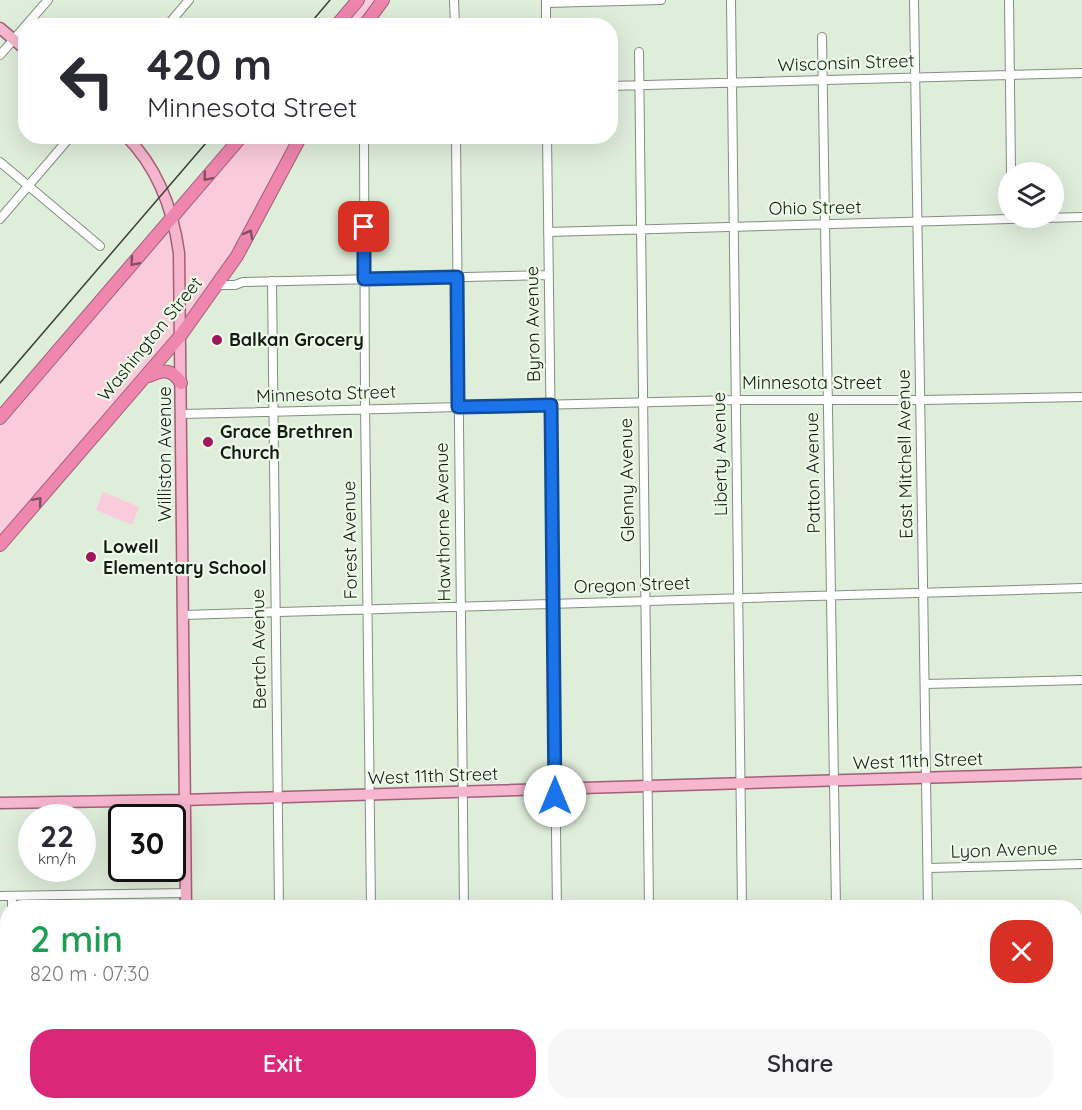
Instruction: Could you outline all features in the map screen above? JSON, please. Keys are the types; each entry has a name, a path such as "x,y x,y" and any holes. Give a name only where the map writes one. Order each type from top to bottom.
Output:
{"highway":[{"path":"343,18 358,0"},
{"path":"370,18 383,0"},
{"path":"0,418 235,144"},
{"name":"Washington Street","path":"0,545 181,335 228,268 297,144"},
{"path":"145,378 166,370 174,374 181,383"}],"main road":[{"path":"0,28 18,43"},
{"name":"Williston Avenue","path":"132,144 159,183 172,218 180,263 185,900"},
{"name":"West 11th Street","path":"0,803 184,800 1082,773"}],"street":[{"path":"32,18 48,0"},
{"path":"174,18 189,0"},
{"path":"454,0 455,18"},
{"path":"546,18 546,2 661,0"},
{"name":"Liberty Avenue","path":"731,0 742,900"},
{"name":"East Mitchell Avenue","path":"914,0 928,900"},
{"path":"1009,0 1011,162"},
{"path":"0,55 18,34"},
{"name":"Patton Avenue","path":"822,37 836,900"},
{"name":"Glenny Avenue","path":"639,51 649,900"},
{"name":"Wisconsin Street","path":"618,86 1082,73"},
{"path":"0,219 64,144"},
{"name":"Forest Avenue","path":"364,144 368,794 371,900"},
{"name":"Hawthorne Avenue","path":"456,144 464,900"},
{"name":"Byron Avenue","path":"547,144 557,900"},
{"path":"0,162 100,246"},
{"name":"Ohio Street","path":"1064,217 1082,217"},
{"name":"Ohio Street","path":"548,232 998,218"},
{"path":"228,268 237,280 243,282"},
{"path":"216,285 272,281 549,274"},
{"name":"Bertch Avenue","path":"272,281 279,900"},
{"name":"Minnesota Street","path":"182,414 736,400 1082,397"},
{"name":"Oregon Street","path":"183,615 1082,588"},
{"path":"925,684 1082,680"},
{"name":"Lyon Avenue","path":"928,868 1082,864"},
{"path":"0,896 185,893"}],"shaded area":[{"path":"358,0 384,0 370,18 343,18"},
{"path":"234,144 298,144 206,300 0,545 0,414"},
{"path":"103,492 139,507 132,525 96,510"}],"railway":[{"path":"315,18 330,0"},
{"path":"0,383 205,144"}],"place":[{"name":"Balkan Grocery","path":"217,340"},
{"name":"Grace Brethren Church","path":"208,442"},
{"name":"Lowell Elementary School","path":"91,557"}],"route":[{"path":"364,227 364,279 457,277 458,407 551,405 555,796"}]}
